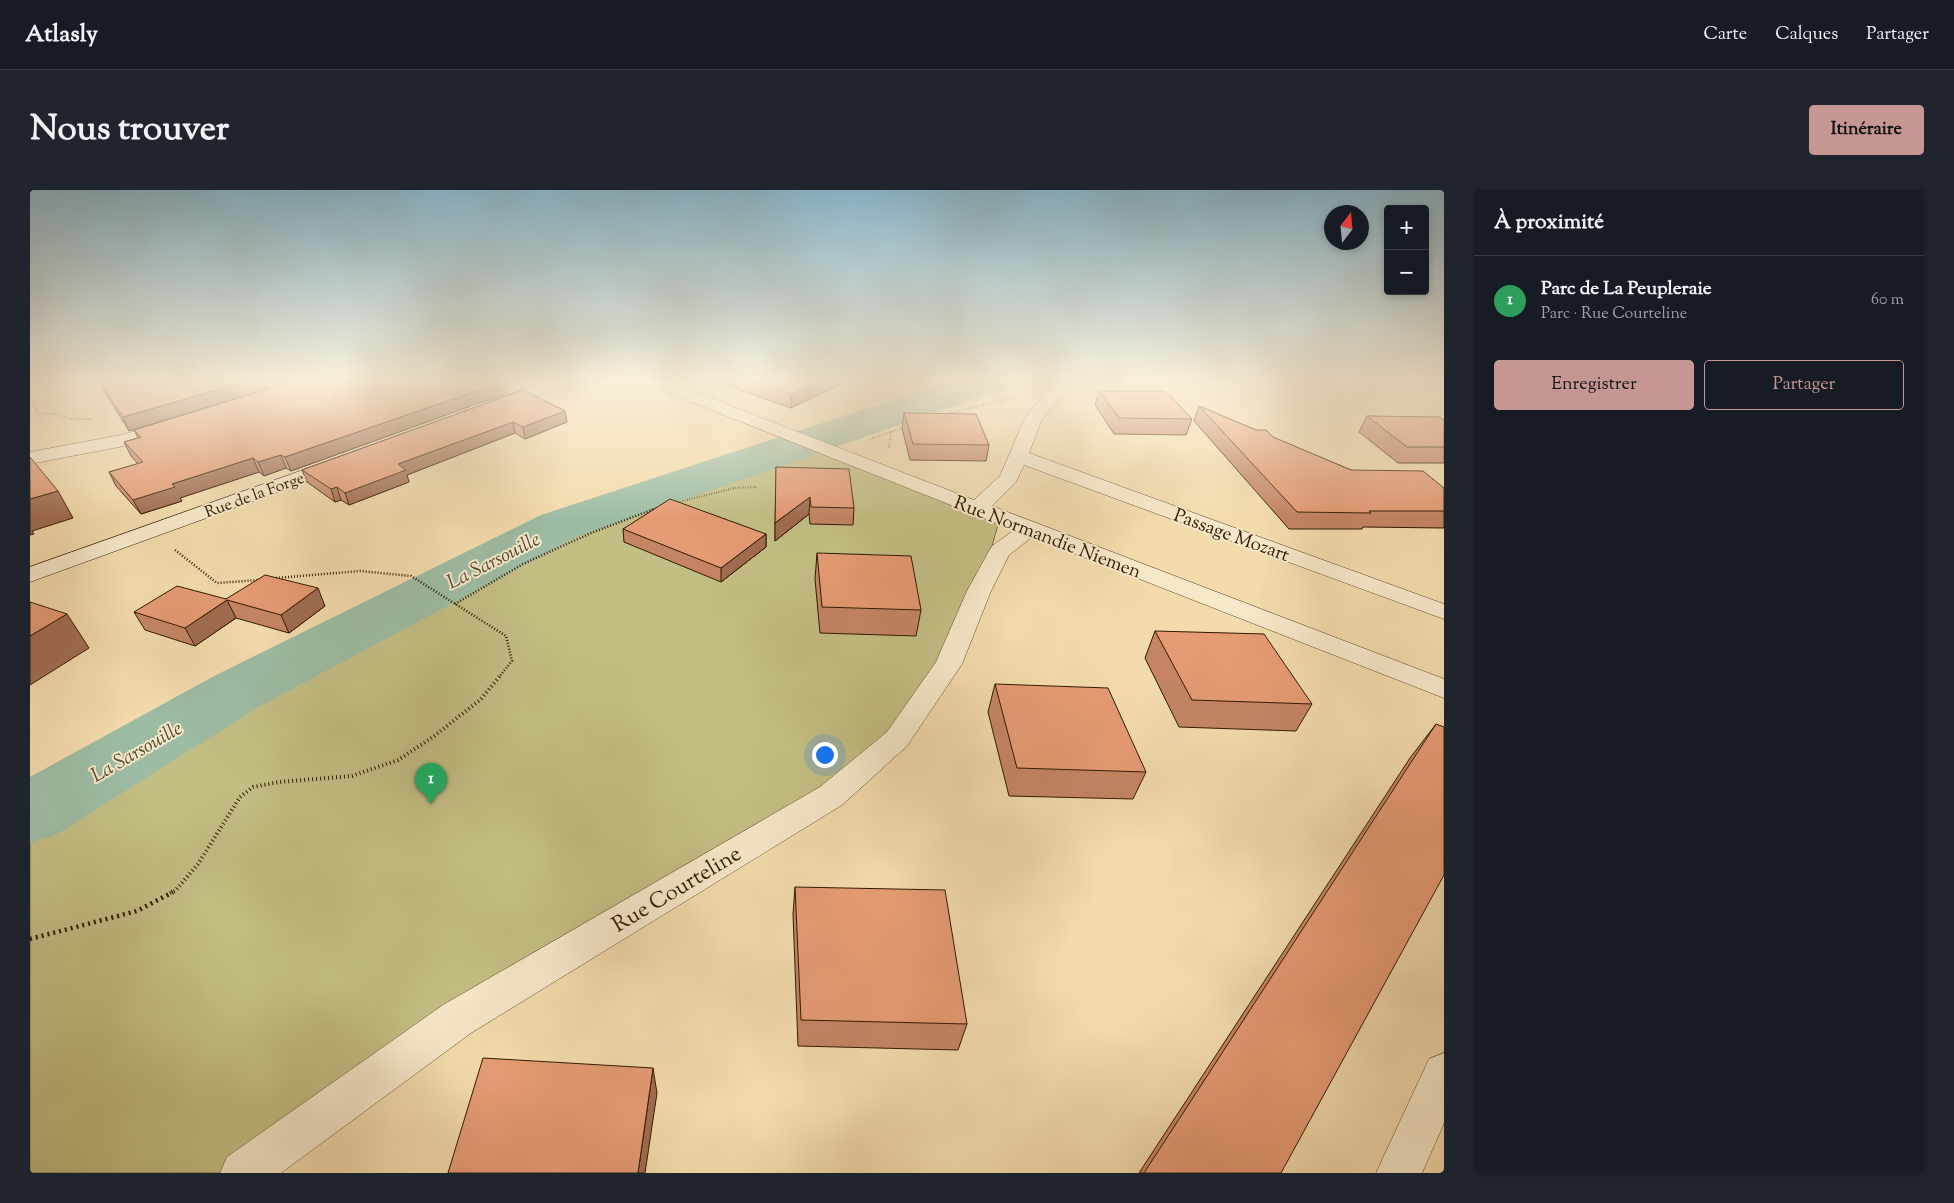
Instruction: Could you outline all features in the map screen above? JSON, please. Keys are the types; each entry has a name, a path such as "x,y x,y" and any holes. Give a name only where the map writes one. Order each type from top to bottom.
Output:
{"street":[{"path":"30,458 101,445 168,427"},
{"name":"Rue Normandie Niemen","path":"768,427 1444,689"},
{"path":"976,508 990,498 1009,478 1030,427"},
{"name":"Passage Mozart","path":"1019,456 1444,612"},
{"name":"Rue de la Forge","path":"30,575 356,457"},
{"name":"Rue Courteline","path":"243,1173 457,1019 831,796 897,739 949,664 979,591 1000,551 1029,529"},
{"path":"1399,1173 1444,1074"}],"path":[{"path":"101,445 110,432 106,427"},
{"path":"866,465 881,458 886,453 890,445 890,432 904,427"},
{"path":"668,505 734,488 757,488"},
{"path":"455,604 523,564 591,533 659,507"},
{"path":"152,531 217,583 265,579"},
{"path":"30,940 137,911 175,891 198,864 240,797 253,787 279,782 352,776 398,760 434,738 481,699 512,661 506,636 411,576 360,571 274,578"}],"shaded area":[{"path":"824,449 1000,518 979,591 897,739 243,1173 30,1173 30,813 237,691 559,526 681,485"}],"building":[{"path":"144,427 372,427 285,457 281,455 258,462 253,458 172,484 175,487 133,500 109,472 143,462 124,442 141,437 134,430"},
{"path":"421,427 500,427 398,464 406,470 345,493 337,487 331,489 302,470"},
{"path":"908,427 981,427 989,445 913,444"},
{"path":"1218,427 1249,427 1256,430 1266,430 1273,437 1351,470 1423,471 1444,488 1444,511 1369,511 1371,513 1297,512"},
{"path":"1381,427 1444,427 1444,447 1407,447"},
{"path":"30,457 58,491 30,499"},
{"path":"776,467 849,469 854,508 811,507 810,497 775,523"},
{"path":"670,499 766,534 721,568 623,529"},
{"path":"817,553 911,556 921,610 822,607"},
{"path":"265,575 318,588 281,615 227,600 185,628 134,612 177,586 226,599"},
{"path":"30,602 67,614 30,636"},
{"path":"1155,631 1264,634 1312,704 1192,700"},
{"path":"995,684 1108,688 1146,772 1017,768"},
{"path":"1436,724 1444,727 1444,875 1281,1173 1144,1173"},
{"path":"795,887 945,890 967,1024 801,1020"},
{"path":"483,1058 653,1068 638,1173 448,1173"}],"waterway":[{"name":"La Sarsouille","path":"30,813 237,691 559,526 853,427"}],"place":[{"name":"Parc de La Peupleraie","path":"431,804"}]}
